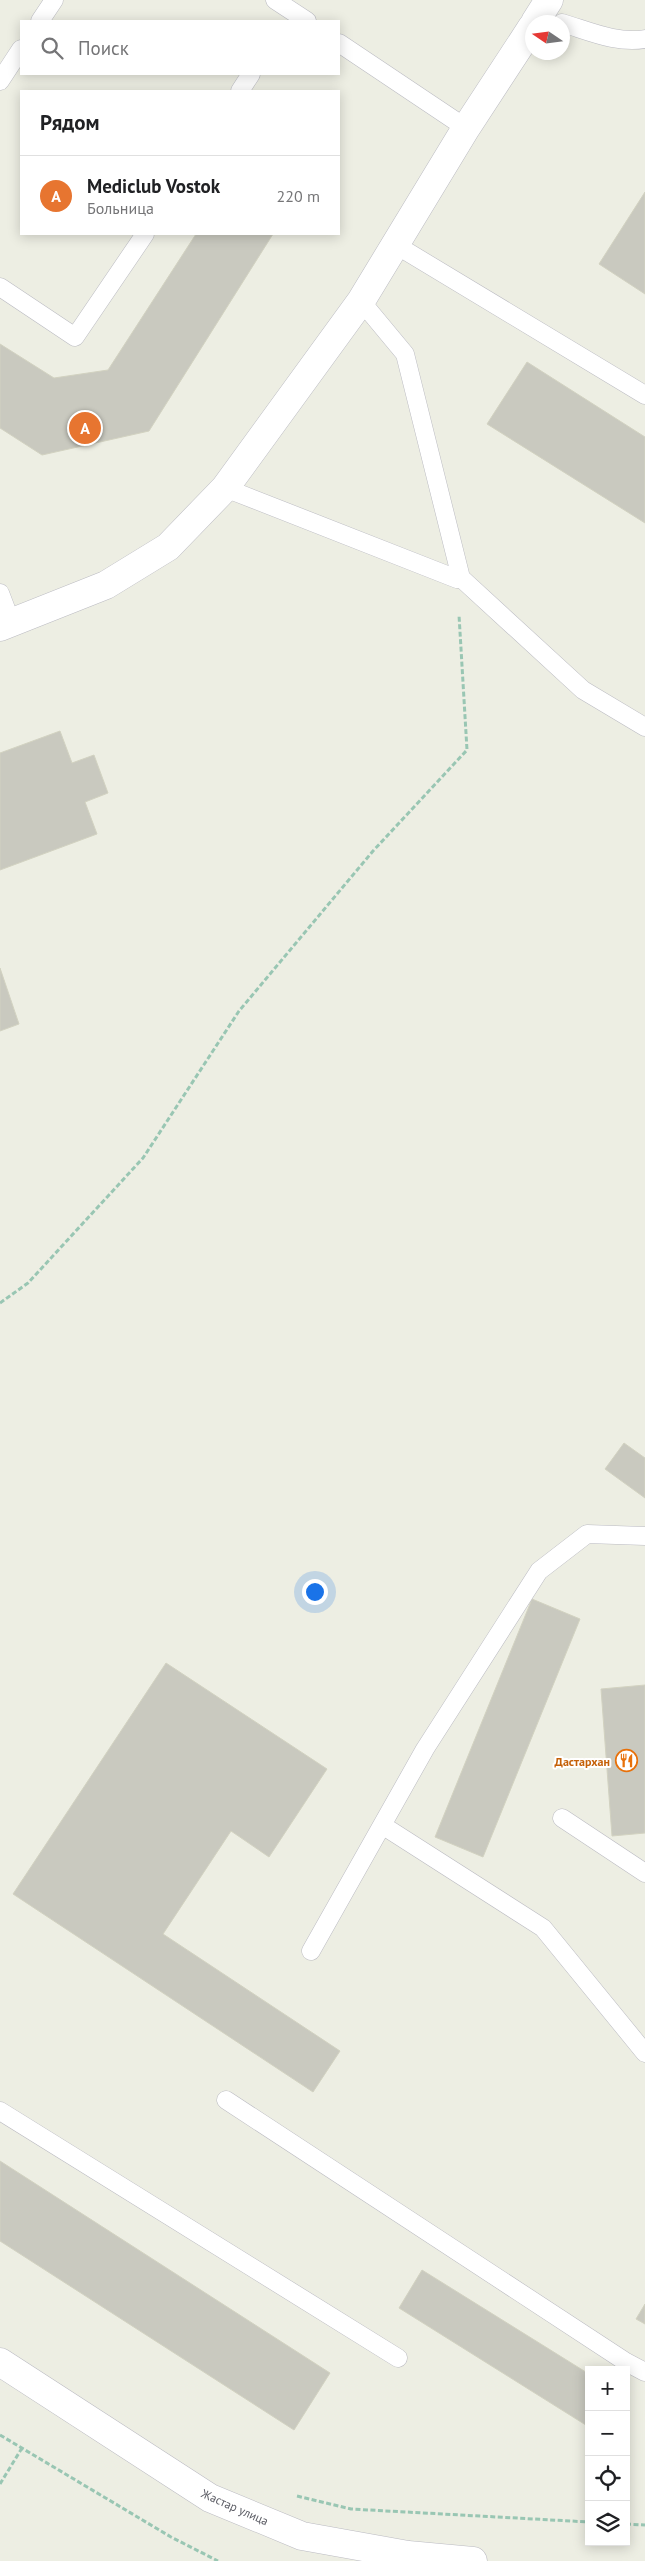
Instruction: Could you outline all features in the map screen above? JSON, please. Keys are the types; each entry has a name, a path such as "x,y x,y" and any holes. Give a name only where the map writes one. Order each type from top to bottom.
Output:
{"street":[{"path":"6,624 106,585 168,547 225,488 361,302 466,128 525,48"},
{"name":"Жастар улица","path":"0,2362 210,2498 302,2536 408,2555 473,2561"}],"lane":[{"path":"41,20 54,0"},
{"path":"276,0 295,18"},
{"path":"570,25 609,38 633,41 645,39"},
{"path":"340,44 466,128"},
{"path":"0,81 20,51"},
{"path":"241,90 250,75"},
{"path":"0,287 76,337 143,235"},
{"path":"396,245 645,395"},
{"path":"361,302 405,354 461,578 583,690 645,727"},
{"path":"225,488 457,579"},
{"path":"0,593 6,624"},
{"path":"311,1951 424,1749 539,1571 587,1534 645,1536"},
{"path":"562,1818 645,1873"},
{"path":"382,1825 543,1928 645,2053"},
{"path":"226,2100 626,2362 645,2372"},
{"path":"0,2111 398,2358"}],"path":[{"path":"0,1303 28,1283 143,1158 239,1011 373,851 467,750 457,579"},
{"path":"0,2435 171,2538 218,2561"},
{"path":"0,2484 22,2448"},
{"path":"294,2496 351,2509 585,2522"},
{"path":"630,2524 645,2525"}],"building":[{"path":"645,192 645,294 599,264"},
{"path":"195,235 272,235 149,431 42,455 0,428 0,344 54,378 108,370"},
{"path":"527,362 645,437 645,523 487,424"},
{"path":"60,731 72,763 94,755 108,793 85,802 97,834 0,870 0,753"},
{"path":"0,968 19,1024 0,1031"},
{"path":"624,1443 645,1458 645,1498 605,1469"},
{"path":"532,1599 580,1619 483,1857 435,1837"},
{"path":"166,1663 327,1769 269,1857 231,1831 163,1934 340,2051 313,2092 13,1894"},
{"name":"Дастархан","path":"645,1685 645,1833 612,1836 601,1689"},
{"path":"0,2161 330,2373 294,2430 0,2241"},
{"path":"422,2270 585,2372 585,2424 399,2308"},
{"path":"645,2304 645,2324 636,2319"}],"place":[{"name":"Mediclub Vostok","path":"85,428"},
{"name":"Дастархан","path":"626,1761"}]}
